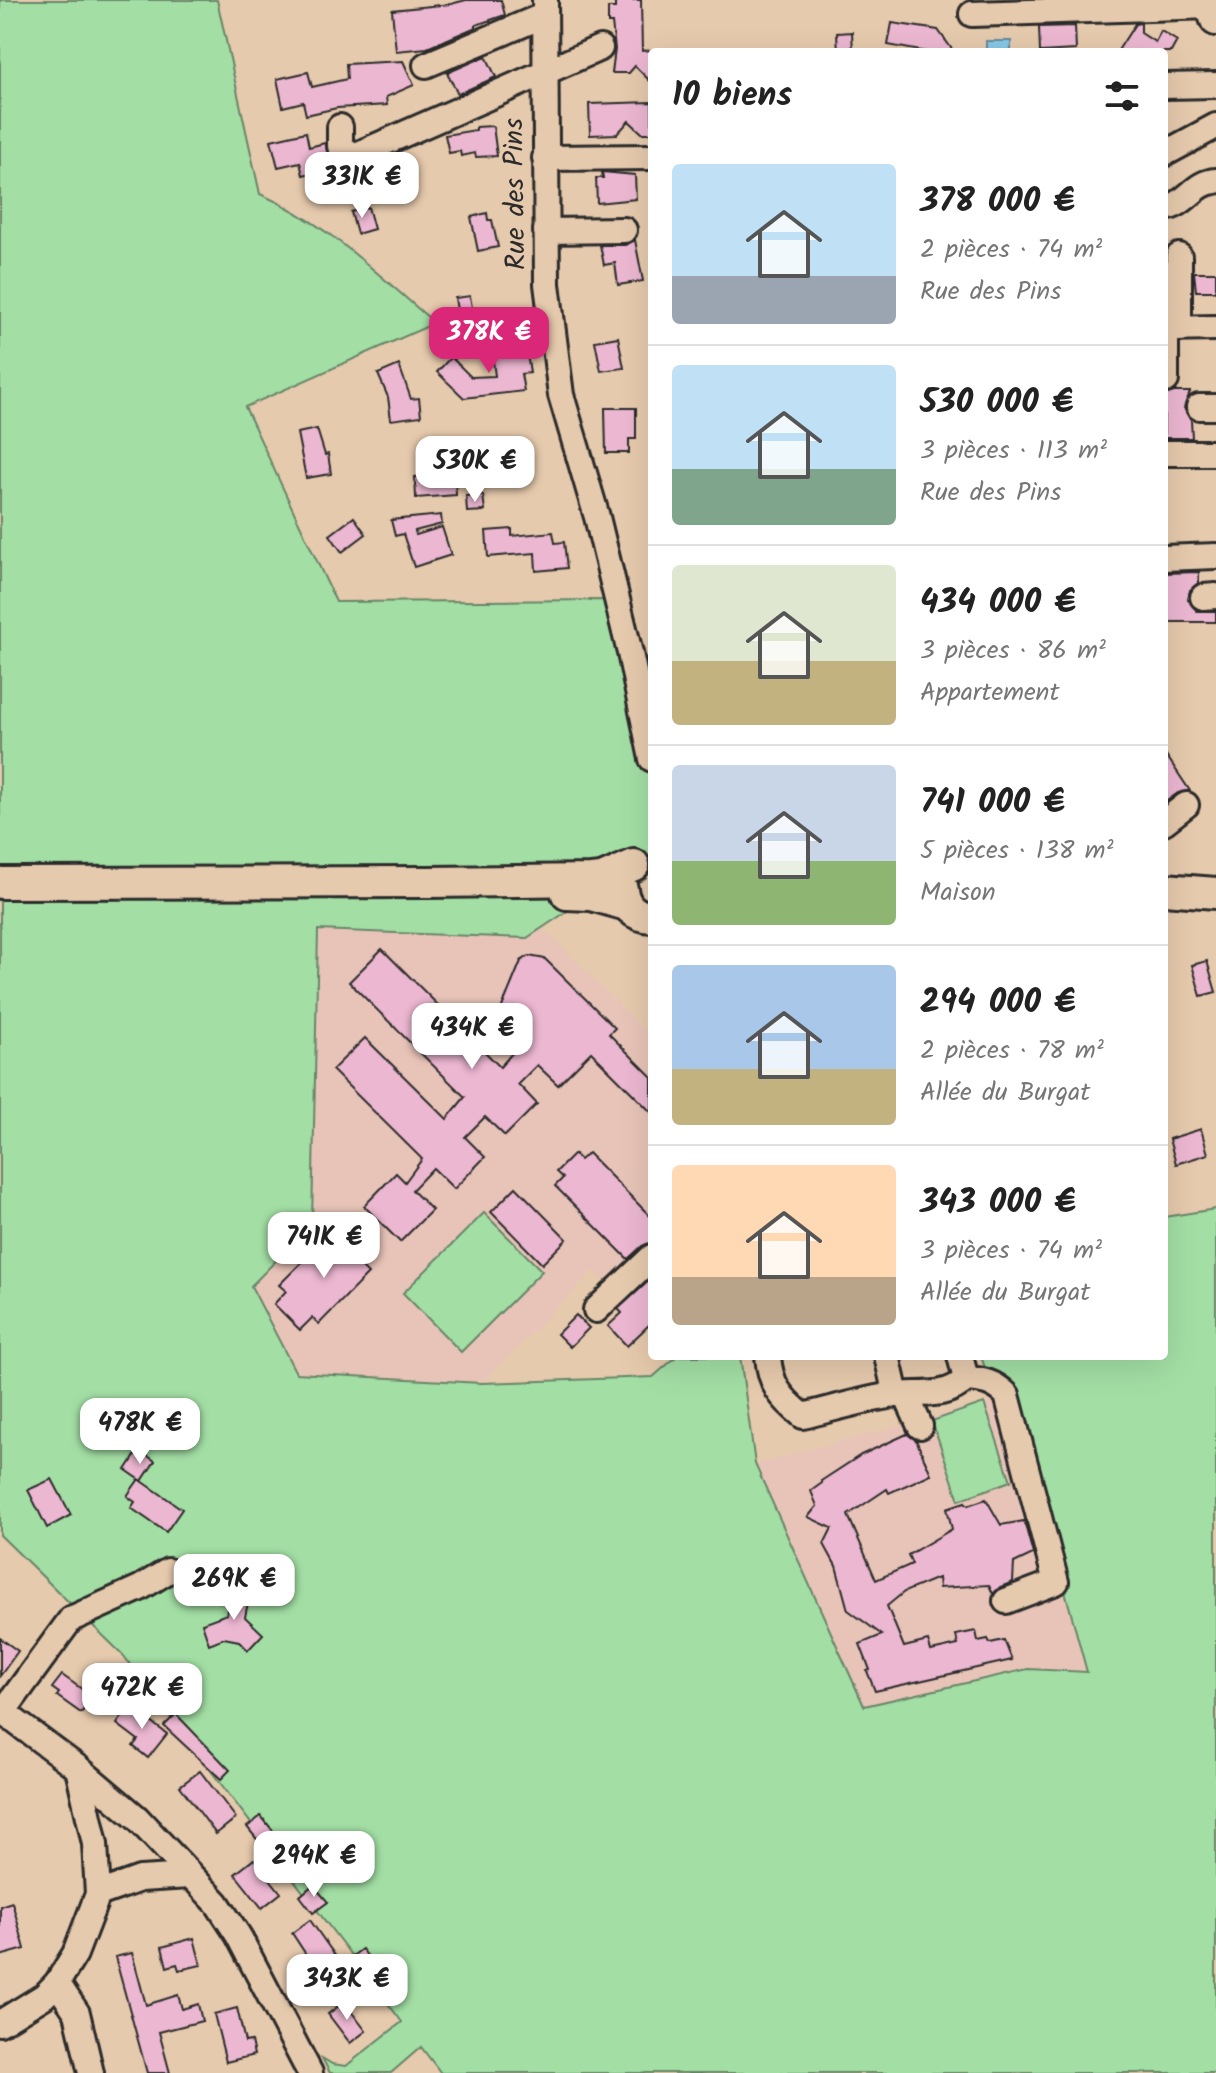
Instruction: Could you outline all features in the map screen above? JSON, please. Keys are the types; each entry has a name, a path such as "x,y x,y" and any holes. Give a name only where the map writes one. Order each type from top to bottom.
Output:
{"main road":[{"path":"0,883 602,879 643,863"},
{"path":"639,911 622,888 624,879 643,863"},
{"path":"285,882 428,892 591,895 639,911"},
{"path":"1168,889 1216,893"}],"street":[{"path":"426,65 545,8"},
{"name":"Rue des Pins","path":"545,8 547,284 561,395 597,517 648,740"},
{"path":"972,14 1212,9"},
{"path":"340,127 340,146 354,156 600,48"},
{"path":"1168,86 1216,85"},
{"path":"1168,152 1216,126"},
{"path":"545,158 648,157"},
{"path":"1168,208 1175,207 1205,182 1216,181"},
{"path":"546,231 624,230"},
{"path":"1168,354 1179,256"},
{"path":"1170,329 1216,328"},
{"path":"1168,453 1216,453"},
{"path":"1168,558 1216,556"},
{"path":"1168,819 1186,805"},
{"path":"596,1310 648,1261"},
{"path":"768,1360 781,1398 803,1416 901,1395 934,1394 957,1388 963,1368 998,1386 1007,1395 1056,1582 1006,1601"},
{"path":"888,1360 901,1395 920,1426"},
{"path":"168,1571 140,1588 71,1619 1,1711 78,1768 137,1818 217,1903 238,1935 310,2073"},
{"path":"0,2023 44,1996 57,1983 75,1954 98,1894 95,1844 78,1768"},
{"path":"98,1894 140,1879 190,1876"},
{"path":"57,1983 77,2013 91,2073"}],"shaded area":[{"path":"543,928 648,1034 648,1247 610,1284 593,1271 482,1383 296,1373 251,1286 312,1224 318,929 527,938"},
{"path":"996,1400 1036,1483 1088,1672 1028,1669 864,1706 755,1464"}],"green space":[{"path":"0,0 217,0 260,194 330,235 435,323 245,407 336,602 607,600 648,732 648,858 527,938 318,930 312,1224 251,1286 296,1373 482,1383 653,1377 672,1360 741,1360 755,1464 864,1706 1028,1669 1087,1672 1036,1484 1024,1485 982,1360 1168,1360 1168,1216 1216,1209 1216,2073 441,2073 421,2047 391,2073 330,2073 322,2058 332,2064 346,2066 402,2022 123,1655 0,1535"},
{"path":"484,1213 542,1271 461,1352 403,1293"},
{"path":"984,1403 1011,1481 959,1500 932,1421"}],"water":[{"path":"986,41 1011,41 1011,48 986,48"}],"building":[{"path":"466,0 501,0 505,15 427,48 396,51 392,10"},
{"path":"615,0 641,0 642,51 648,50 648,79 635,66 629,73 612,73 615,49 612,23 608,23 608,8 615,8"},
{"path":"892,23 938,30 951,48 904,48 888,45"},
{"path":"1141,23 1141,33 1155,42 1161,31 1177,41 1171,52 1168,48 1120,48 1135,24"},
{"path":"1075,26 1076,48 1040,48 1039,27"},
{"path":"852,32 853,48 838,48 837,33"},
{"path":"486,56 496,77 458,94 447,73"},
{"path":"403,61 414,85 386,97 387,105 337,108 306,115 303,102 283,107 277,79 308,72 312,87 347,79 346,64"},
{"path":"648,102 648,133 642,133 629,121 617,134 590,135 589,104"},
{"path":"493,126 497,156 476,157 475,153 461,156 460,151 449,153 445,135"},
{"path":"306,132 309,147 325,143 333,168 303,175 300,162 278,167 271,140"},
{"path":"394,160 401,189 376,195 369,167"},
{"path":"602,172 635,175 636,199 597,203 596,178 603,178"},
{"path":"368,207 374,229 357,234 351,212"},
{"path":"487,213 488,220 492,220 498,247 478,251 471,217"},
{"path":"635,240 643,281 618,285 615,263 604,265 600,245 625,245"},
{"path":"1194,272 1216,272 1216,291 1196,291"},
{"path":"470,296 474,319 459,322 455,298"},
{"path":"618,337 624,368 601,371 595,341"},
{"path":"508,344 510,357 527,354 530,373 521,374 524,391 464,398 437,372 451,357 471,377 495,376 491,346"},
{"path":"399,365 411,399 419,398 421,416 391,420 388,397 378,374"},
{"path":"1190,392 1184,408 1191,420 1192,438 1168,438 1168,394"},
{"path":"605,408 636,408 636,439 629,439 629,453 606,453"},
{"path":"317,429 325,455 328,454 331,474 306,478 297,433"},
{"path":"529,455 532,477 508,478 508,483 487,485 485,460"},
{"path":"455,474 456,495 416,498 415,477"},
{"path":"483,495 485,511 467,512 466,496"},
{"path":"441,515 442,524 415,531 416,535 442,527 451,555 414,567 403,534 395,536 391,520"},
{"path":"354,517 366,534 342,552 330,535"},
{"path":"512,529 512,536 553,532 555,543 564,542 567,568 536,571 535,553 488,557 486,531"},
{"path":"1199,572 1199,583 1190,590 1188,599 1197,611 1216,611 1216,622 1168,622 1168,573"},
{"path":"1168,758 1190,791 1178,793 1168,800"},
{"path":"382,949 500,1067 520,1044 500,1026 500,1012 521,961 529,956 545,959 615,1028 609,1034 648,1073 648,1109 591,1052 558,1085 537,1065 518,1084 537,1104 505,1136 485,1117 465,1137 485,1157 454,1189 433,1168 412,1190 432,1210 400,1242 364,1206 396,1173 405,1182 422,1159 332,1070 365,1038 447,1119 465,1097 349,982"},
{"path":"1207,961 1216,992 1201,996 1192,965"},
{"path":"1201,1129 1208,1154 1176,1164 1169,1139"},
{"path":"588,1153 648,1214 648,1244 628,1259 555,1186 563,1178 556,1172 574,1154 580,1160"},
{"path":"516,1187 567,1239 542,1264 491,1212"},
{"path":"347,1229 374,1256 362,1268 368,1274 319,1324 312,1318 300,1330 274,1304 286,1291 279,1285 329,1235 335,1242"},
{"path":"648,1282 648,1326 627,1346 608,1326 622,1313 618,1309"},
{"path":"576,1315 589,1328 570,1347 557,1334"},
{"path":"907,1434 916,1440 931,1474 889,1493 887,1489 848,1515 876,1580 912,1564 908,1555 952,1529 947,1508 965,1502 968,1505 986,1499 1001,1525 1024,1521 1033,1554 1014,1563 1013,1582 1000,1587 993,1594 989,1585 939,1588 938,1578 904,1592 887,1606 904,1647 928,1641 931,1651 958,1645 956,1635 976,1631 978,1641 988,1639 990,1643 1004,1640 1012,1660 875,1691 860,1644 882,1635 848,1610 836,1566 824,1544 832,1528 808,1517 817,1506 811,1491 861,1455"},
{"path":"139,1450 155,1461 142,1481 126,1470"},
{"path":"52,1479 71,1515 47,1528 28,1490"},
{"path":"139,1479 182,1509 166,1532 131,1508 135,1502 127,1496"},
{"path":"234,1585 251,1588 245,1617 263,1634 248,1650 239,1641 224,1638 209,1644 202,1623 227,1614"},
{"path":"0,1638 18,1651 0,1676"},
{"path":"62,1675 93,1697 81,1713 57,1696 59,1693 52,1688"},
{"path":"130,1706 167,1734 148,1758 133,1746 138,1740 117,1724"},
{"path":"176,1714 230,1770 221,1779 164,1726"},
{"path":"200,1771 236,1818 216,1834 180,1786"},
{"path":"261,1816 274,1832 260,1843 247,1827"},
{"path":"254,1859 281,1893 262,1908 235,1874"},
{"path":"313,1885 328,1902 313,1913 300,1896"},
{"path":"12,1902 25,1949 0,1956 0,1906"},
{"path":"310,1920 336,1957 322,1966 315,1955 309,1959 292,1933"},
{"path":"194,1938 201,1965 179,1970 177,1964 167,1967 162,1947"},
{"path":"362,1949 378,1970 362,1982 346,1961"},
{"path":"132,1953 146,2005 178,1995 182,2009 198,2004 202,2021 159,2032 170,2073 147,2073 115,1957"},
{"path":"344,2002 366,2031 350,2043 328,2014"},
{"path":"237,2008 245,2042 251,2041 254,2055 226,2062 214,2014"}]}
